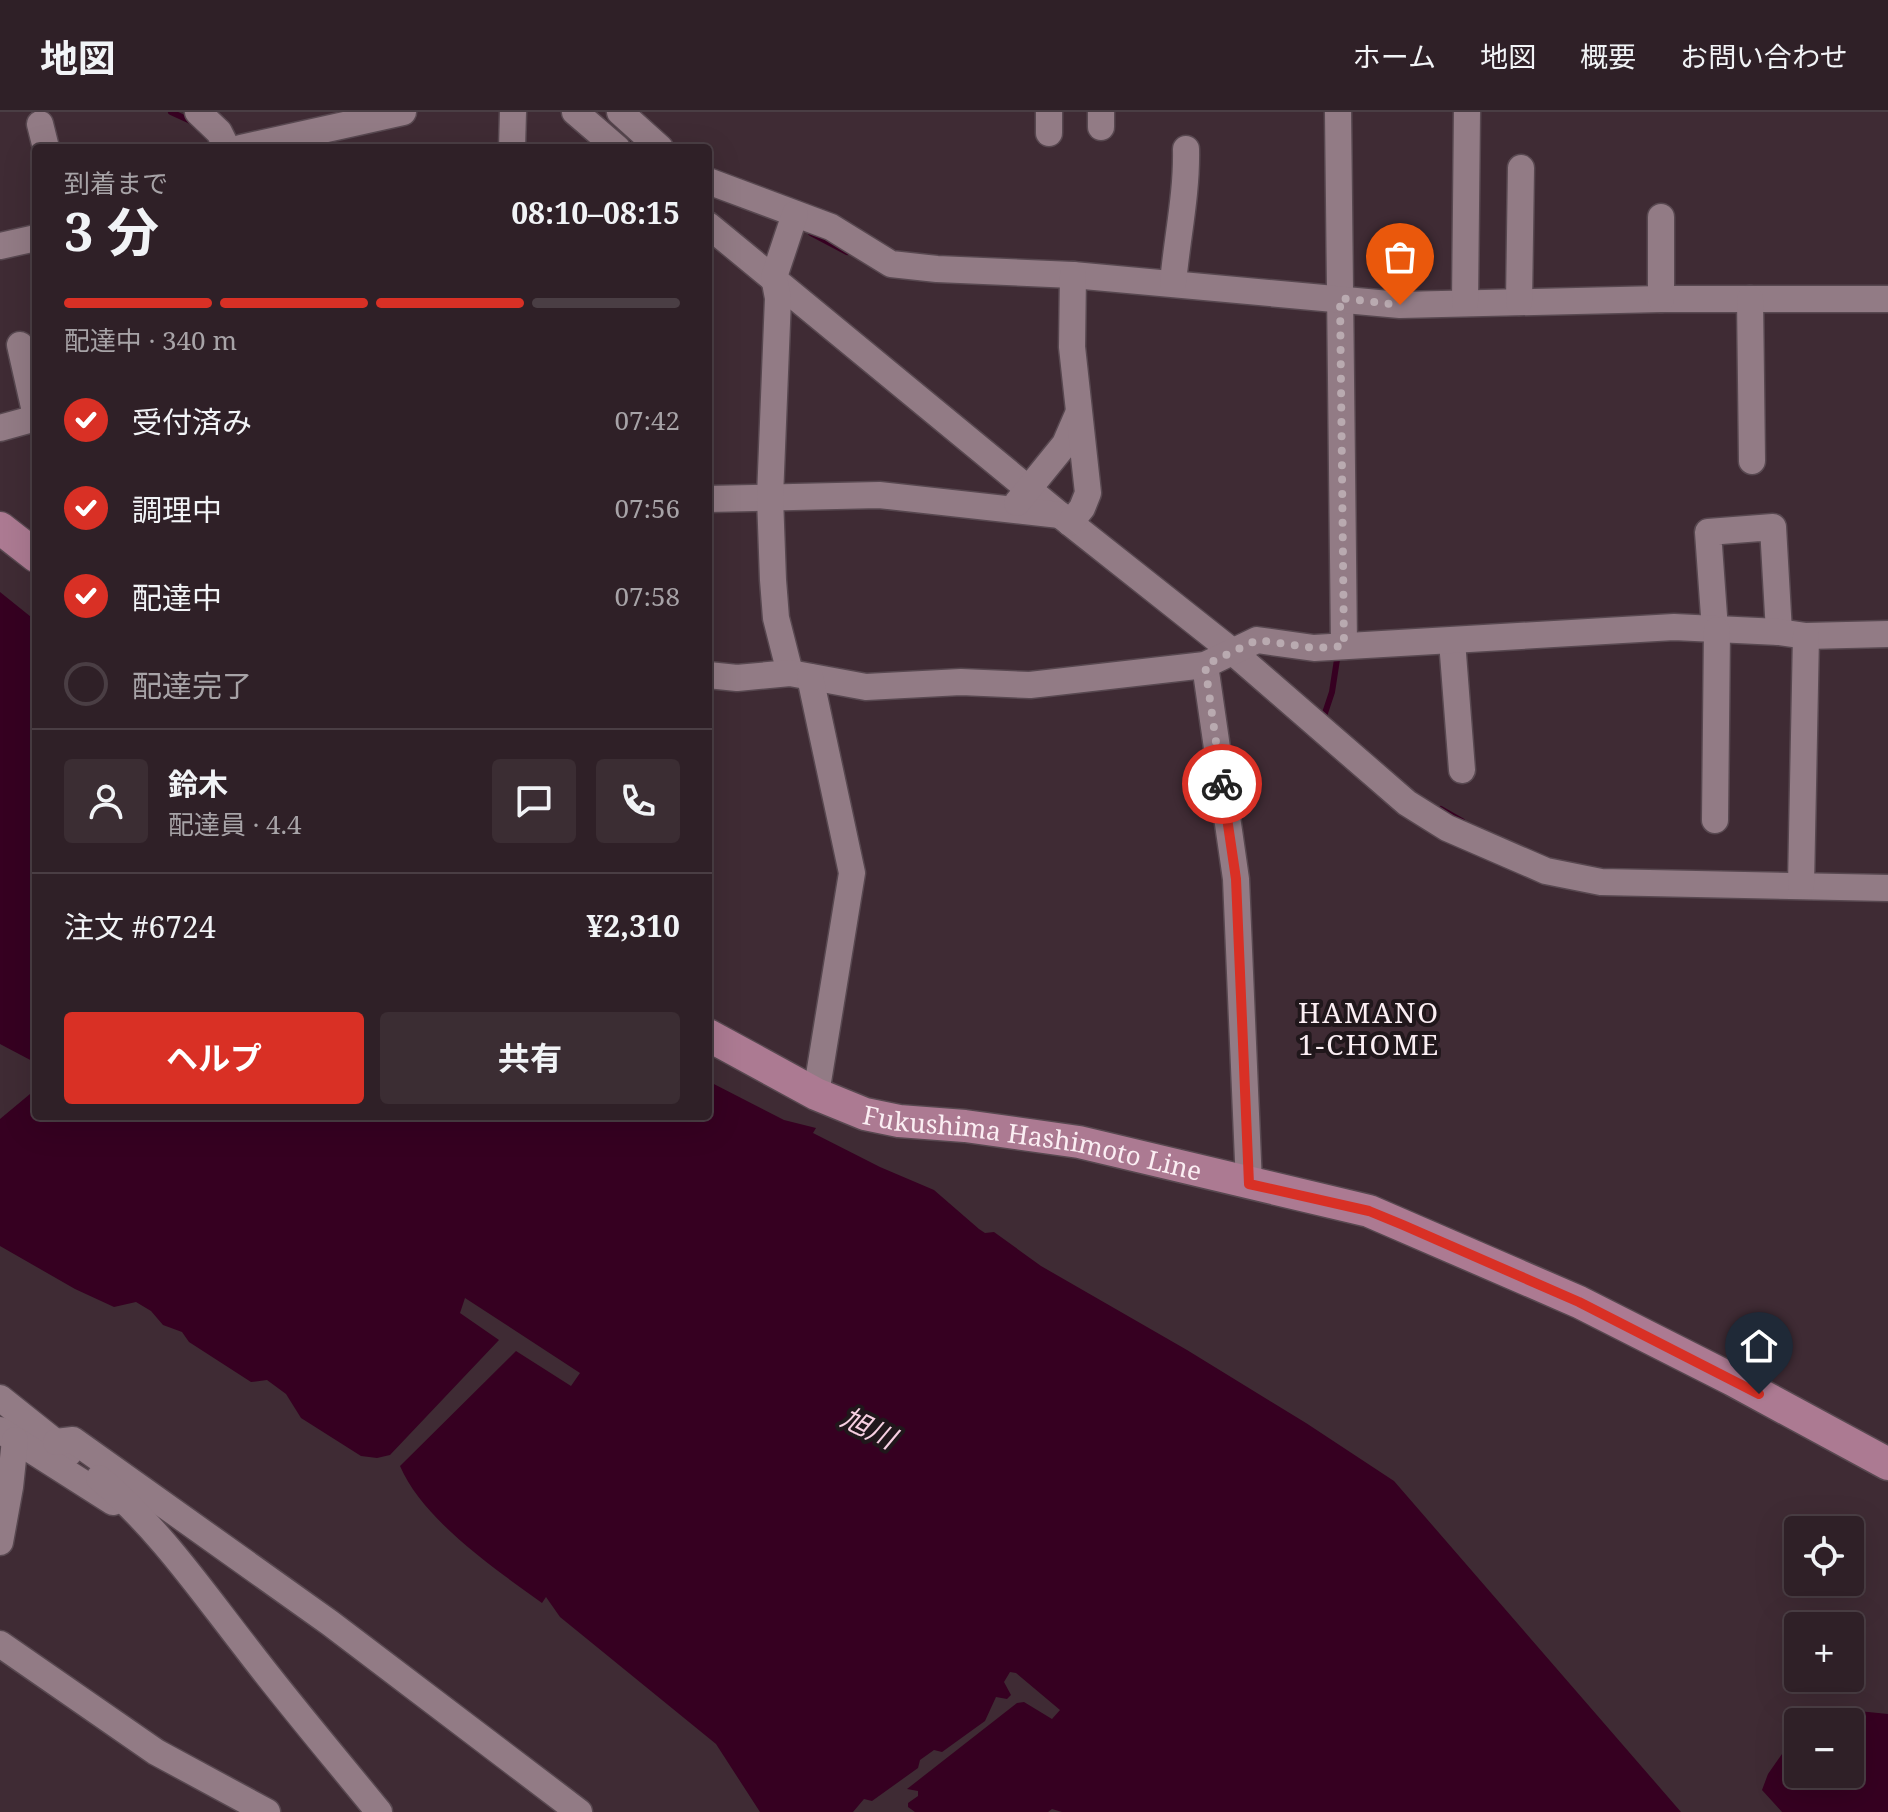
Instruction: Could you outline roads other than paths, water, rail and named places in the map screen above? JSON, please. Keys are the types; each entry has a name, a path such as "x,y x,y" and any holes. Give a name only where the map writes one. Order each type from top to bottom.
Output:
{"main road":[{"path":"0,528 32,553"},
{"name":"Fukushima Hashimoto Line","path":"712,1037 816,1094 865,1114 899,1121 978,1127 1079,1142 1369,1211 1579,1302 1733,1380 1888,1464"}],"street":[{"path":"198,112 228,144"},
{"path":"240,144 403,112"},
{"path":"512,144 513,112"},
{"path":"575,112 612,144"},
{"path":"620,112 656,144"},
{"path":"1338,112 1344,646"},
{"path":"1465,303 1467,112"},
{"path":"1173,283 1177,227 1187,186 1186,149"},
{"path":"1519,302 1521,168"},
{"path":"712,183 793,221 831,227 891,264 937,269 1073,282 1173,283 1400,305 1661,299 1888,299"},
{"path":"1661,217 1661,299"},
{"path":"793,221 776,274 778,298 771,492 776,618 800,675 852,873 816,1094"},
{"path":"712,228 776,274 1028,490 1071,517 1240,649 1407,803 1447,828 1546,871 1601,882 1801,878 1888,888"},
{"path":"0,246 32,239"},
{"path":"1071,517 1088,493 1072,347 1073,282"},
{"path":"1750,299 1752,461"},
{"path":"20,345 32,399"},
{"path":"712,499 771,492 879,495 1028,490 1065,444 1078,414"},
{"path":"0,428 32,418"},
{"path":"1715,820 1716,630 1708,532 1773,527 1779,632"},
{"path":"712,675 737,678 800,675 866,687 961,682 1030,685 1205,665 1257,640 1314,648 1674,627 1806,636 1888,634"},
{"path":"1801,878 1806,636"},
{"path":"1452,641 1462,770"},
{"path":"1205,665 1236,879 1249,1184"},
{"path":"0,1398 132,1505 379,1812"},
{"path":"8,1435 149,1526"},
{"path":"0,1542 10,1487 8,1435"},
{"path":"56,1442 73,1440 330,1623 579,1812"},
{"path":"0,1644 156,1752 267,1812"}],"water":[{"path":"0,592 32,618 32,1061 0,1044"},
{"name":"旭川","path":"712,1083 784,1120 816,1128 813,1133 934,1190 985,1233 994,1232 1041,1266 1187,1350 1394,1481 1681,1812 1062,1812 1052,1809 1048,1812 915,1812 908,1807 908,1803 918,1796 918,1791 907,1789 1017,1703 1024,1702 1052,1719 1060,1710 1016,1673 1010,1672 1004,1682 1011,1695 1007,1699 996,1697 985,1721 942,1752 934,1750 920,1760 918,1768 872,1801 864,1799 853,1812 760,1812 716,1744 560,1617 546,1597 542,1603 462,1542 425,1505 400,1466 516,1351 571,1386 580,1373 465,1298 460,1313 499,1340 390,1455 377,1458 361,1456 301,1418 286,1394 267,1380 251,1382 189,1342 182,1332 163,1325 151,1311 136,1302 114,1307 75,1289 0,1246 0,1119 32,1092 32,1120 712,1120"},
{"path":"1864,1712 1888,1714 1888,1812 1782,1812 1762,1790 1768,1774 1784,1751 1784,1788 1864,1788"}],"waterway":[{"path":"171,112 195,123"},
{"path":"811,233 847,252"},
{"path":"1323,719 1332,692 1338,653"},
{"path":"1441,809 1462,821"}],"district":[{"name":"HAMANO 1-CHOME","path":"1369,1028"}]}
